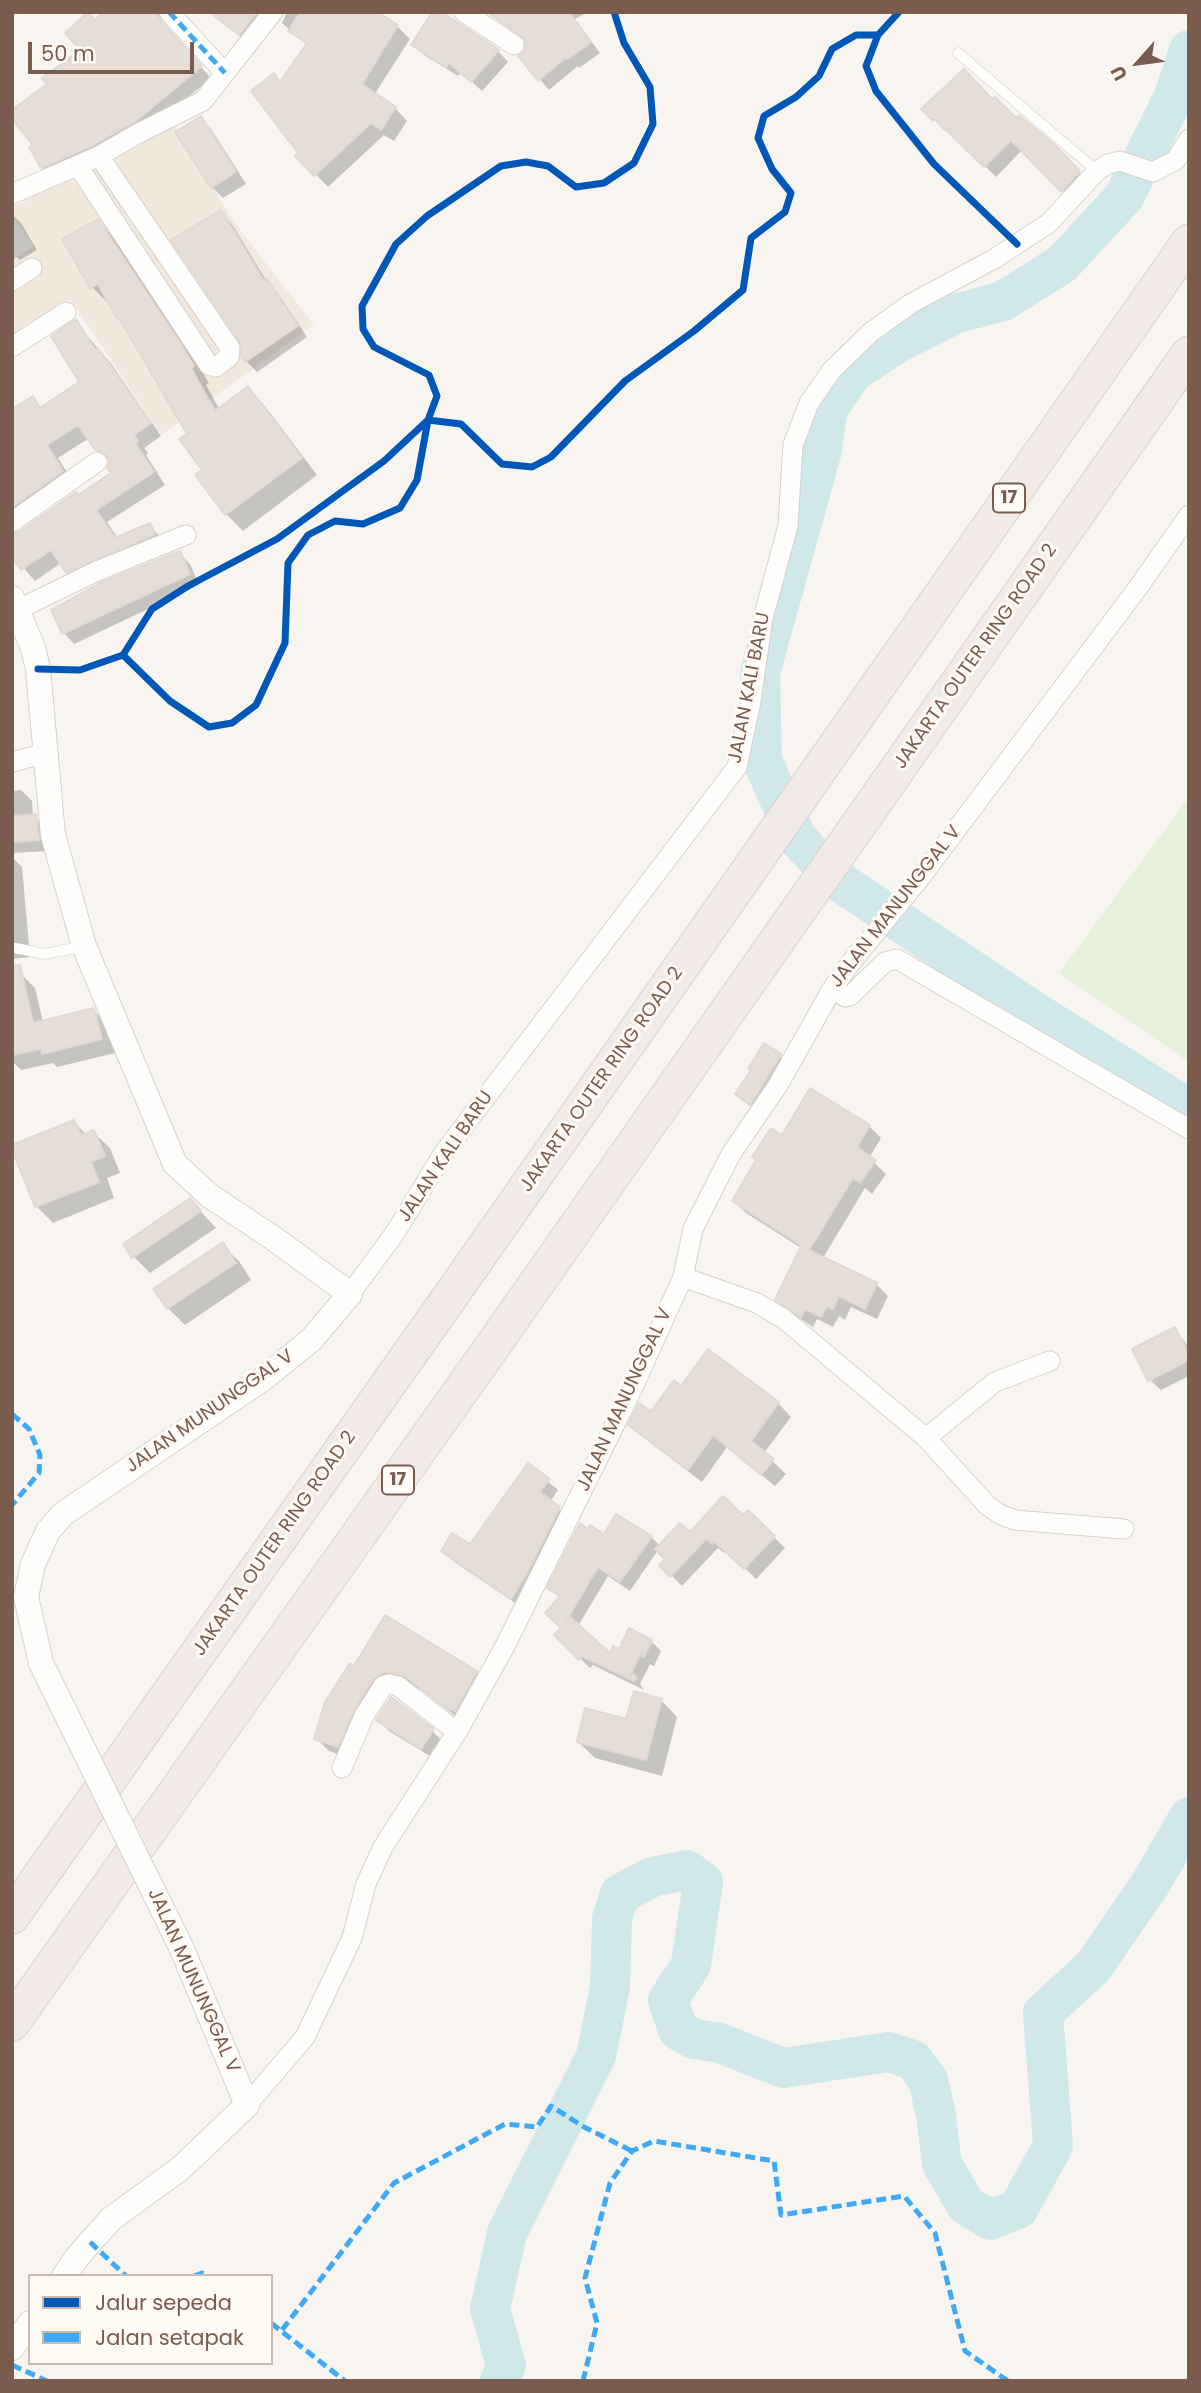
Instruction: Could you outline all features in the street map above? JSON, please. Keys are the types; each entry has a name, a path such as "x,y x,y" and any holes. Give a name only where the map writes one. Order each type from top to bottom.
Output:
{"highway":[{"name":"JAKARTA OUTER RING ROAD 2","path":"12,1916 1189,242"},
{"name":"JAKARTA OUTER RING ROAD 2","path":"12,2023 487,1354 1189,354"}],"street":[{"path":"169,12 225,73"},
{"path":"12,194 99,156 202,101 273,12"},
{"path":"464,12 514,45"},
{"name":"JALAN KALI BARU","path":"350,1294 395,1233 445,1152 737,767 751,701 763,618 789,526 793,445 809,403 832,370 870,333 910,304 994,259 1049,223 1097,171 1120,161 1153,172 1176,160 1189,139"},
{"path":"78,166 209,365 216,367 229,357 230,348 99,156"},
{"path":"12,281 32,268"},
{"path":"12,347 66,312"},
{"path":"12,522 97,462"},
{"name":"JALAN MANUNGGAL V","path":"66,2274 111,2219 181,2168 247,2105 305,2037 352,1938 366,1884 383,1847 457,1732 504,1648 597,1461 682,1277 694,1229 732,1154 778,1085 832,989 849,965 920,878 1137,589 1189,515"},
{"path":"186,535 15,604 33,648 38,669 53,835 84,946 175,1164 210,1196 274,1238 350,1294"},
{"path":"12,762 46,753"},
{"path":"832,989 845,997 850,996 885,962 897,959 1189,1129"},
{"path":"682,1277 757,1303 784,1319 926,1438 986,1505 1001,1515 1015,1520 1124,1529"},
{"name":"JALAN MUNUNGGAL V","path":"247,2105 182,1949 41,1663 26,1597 33,1564 48,1531 63,1514 264,1378 311,1340 350,1294"},
{"path":"926,1438 995,1382 1050,1362"},
{"path":"342,1768 364,1716 383,1686 389,1684 398,1686 457,1732"},
{"path":"12,2348 28,2326"}],"lane":[{"path":"958,53 1097,171"},
{"path":"15,948 45,954 84,946"}],"shaded area":[{"path":"175,125 234,222 314,325 161,435 70,299 12,337 12,260 33,246 12,215 12,207"}],"green space":[{"path":"1189,797 1189,1062 1059,973"}],"building":[{"path":"88,12 95,20 104,12 156,12 160,20 202,66 137,120 93,145 41,168 29,147 33,145 12,119 12,110 47,84 42,78 80,50 65,33"},
{"path":"209,12 257,12 239,35"},
{"path":"300,12 378,12 398,25 362,84 396,107 381,130 371,123 314,176 295,156 298,153 251,91 274,73 280,82 307,43 288,31"},
{"path":"432,12 442,12 499,50 471,82 449,63 446,67 411,45"},
{"path":"487,12 569,12 591,42 568,59 566,57 538,81 518,56 525,51 525,39"},
{"path":"964,69 992,99 995,97 1016,118 1019,115 1055,145 1080,171 1061,192 1011,140 984,167 935,119 933,121 921,109"},
{"path":"201,116 236,172 211,188 175,132"},
{"path":"221,210 264,281 267,279 298,326 245,362 241,356 240,341 171,240"},
{"path":"98,219 184,349 194,366 191,368 215,411 248,386 302,458 225,515 195,475 202,470 179,439 187,434 119,318 117,319 98,284 90,288 62,239"},
{"path":"76,319 95,350 98,348 151,423 134,435 138,441 135,443 154,472 96,510 115,538 150,523 155,534 66,573 51,550 21,570 12,558 12,534 19,532 76,492 78,495 111,473 107,468 107,456 95,450 78,425 47,445 63,471 12,507 12,409 33,396 40,408 79,382 51,336"},
{"path":"180,551 190,574 62,634 51,610 102,582"},
{"path":"36,814 39,840 12,842 12,816"},
{"path":"20,965 33,1023 94,1008 102,1039 42,1054 41,1049 12,1055 12,966"},
{"path":"764,1043 781,1054 750,1105 735,1094"},
{"path":"810,1088 870,1125 857,1147 876,1160 860,1183 853,1178 809,1250 877,1283 865,1309 839,1296 833,1309 827,1306 821,1317 805,1309 801,1317 775,1300 801,1246 804,1247 732,1201 756,1160 752,1157 771,1128 782,1135"},
{"path":"74,1120 81,1135 94,1130 105,1156 91,1162 99,1182 35,1207 12,1145"},
{"path":"190,1198 201,1211 132,1258 123,1244"},
{"path":"223,1242 236,1263 167,1309 153,1289"},
{"path":"1175,1327 1189,1360 1148,1381 1132,1349"},
{"path":"708,1349 779,1402 751,1441 774,1459 761,1475 713,1435 688,1470 628,1425 639,1403 651,1411 674,1380 681,1386"},
{"path":"528,1463 550,1479 540,1492 560,1507 511,1599 441,1551 452,1533 470,1544"},
{"path":"723,1496 743,1515 748,1510 775,1536 744,1569 714,1541 712,1544 706,1539 670,1577 659,1566 665,1559 655,1549 680,1523 690,1532"},
{"path":"616,1514 652,1536 620,1582 598,1567 565,1623 570,1617 610,1653 613,1646 619,1649 629,1628 652,1640 644,1657 640,1655 631,1673 637,1678 634,1681 582,1656 579,1660 554,1635 561,1628 545,1613 560,1596 547,1588 580,1523 588,1529 590,1525 604,1534"},
{"path":"385,1615 477,1671 455,1711 446,1708 405,1676 385,1672 373,1679 354,1710 338,1747 314,1739 325,1702 350,1663 354,1666"},
{"path":"634,1691 662,1699 646,1760 577,1742 585,1708 626,1719"},
{"path":"391,1697 434,1729 421,1749 376,1720"}],"waterway":[{"path":"1189,50 1174,96 1124,197 1062,264 1003,301 955,314 896,344 853,372 828,408 821,454 760,673 762,760 796,837 837,880 1032,1010 1189,1109"},
{"path":"500,2381 506,2365 490,2309 507,2233 596,2056 610,1987 612,1918 620,1894 652,1877 687,1870 703,1882 691,1965 668,2000 678,2030 694,2039 720,2043 783,2068 889,2052 913,2060 928,2080 936,2115 942,2164 966,2205 990,2220 1018,2209 1053,2146 1043,2013 1093,1967 1151,1883 1189,1817"}],"marked path":[{"path":"169,12 225,73"},
{"path":"12,1414 29,1429 40,1455 39,1473 12,1505"},
{"path":"282,2330 394,2183 505,2124 537,2127 551,2106 584,2127 632,2151"},
{"path":"583,2381 597,2323 585,2278 610,2183 632,2151 654,2141 774,2161 781,2215 904,2196 935,2233 965,2351 1008,2381"},
{"path":"90,2242 124,2274"},
{"path":"199,2274 203,2274"},
{"path":"273,2325 345,2381"},
{"path":"12,2365 47,2381"}],"cycle path":[{"path":"38,669 80,670 123,655 152,609 188,586 277,539 384,461 428,420 437,396 429,375 374,347 363,329 362,306 396,244 427,216 501,166 526,162 548,166 576,187 604,183 634,163 653,124 650,87 624,43 614,12"},
{"path":"899,12 878,35 866,66 876,91 934,164 1017,244"},
{"path":"123,655 170,701 209,727 232,723 256,705 285,643 288,563 308,535 335,521 363,524 400,508 417,480 428,420 461,424 502,464 532,467 551,457 625,381 694,331 743,290 751,238 785,212 791,193 772,169 758,138 764,116 796,97 819,76 832,49 856,35 878,35"}]}
